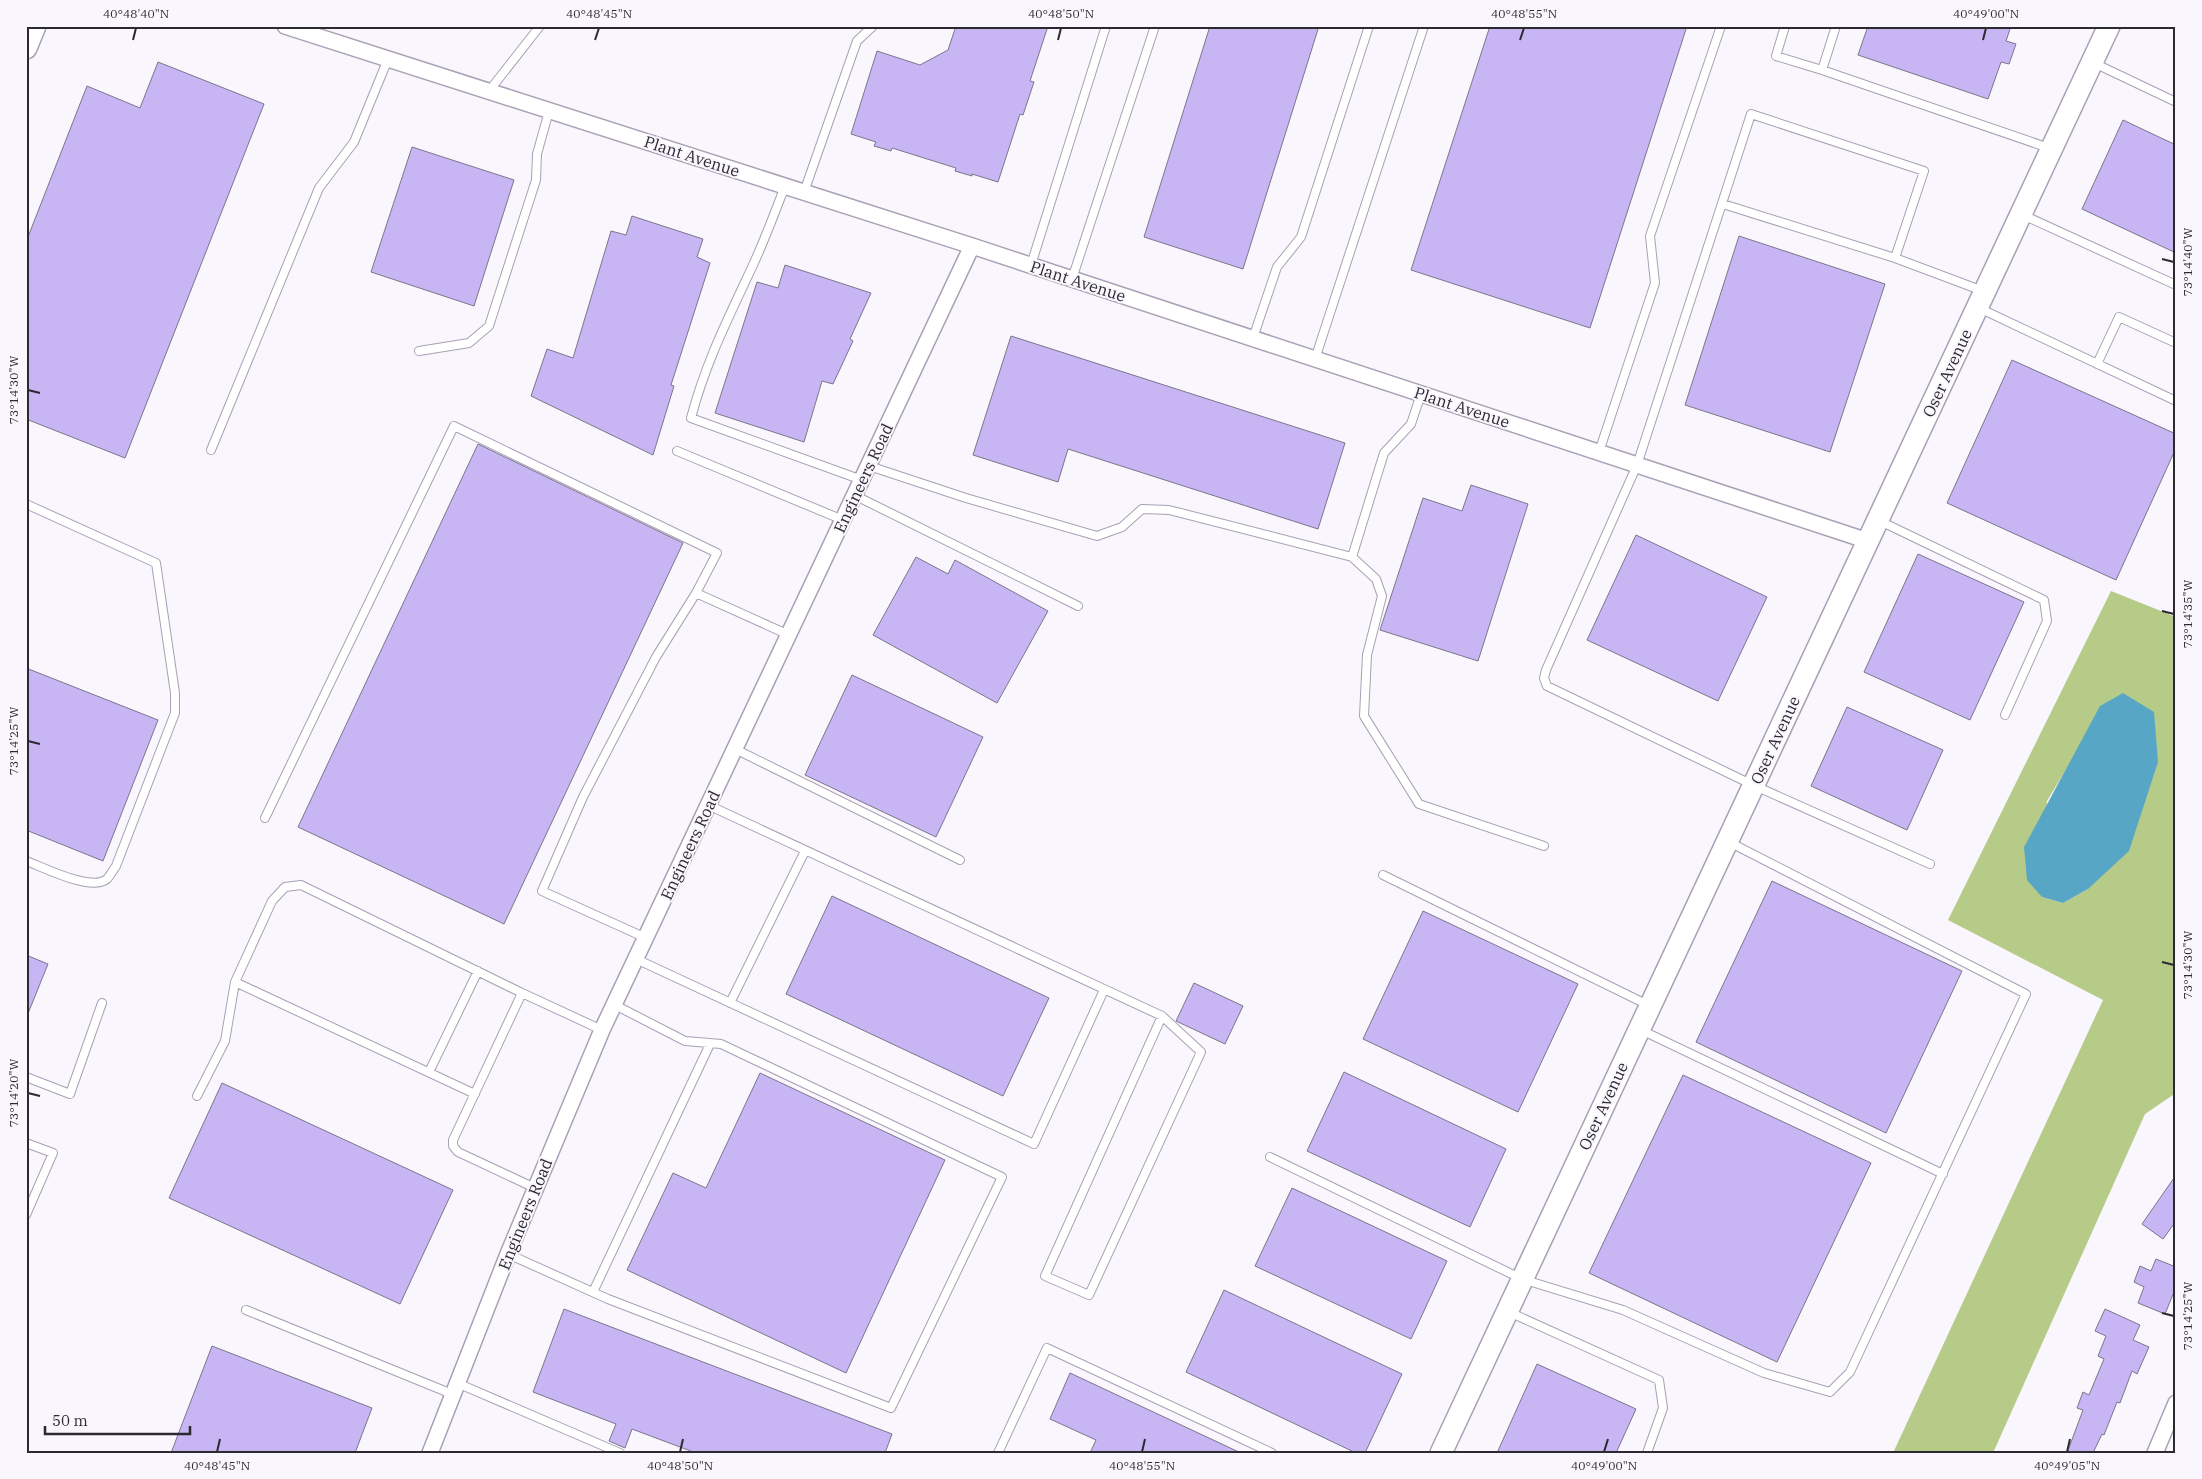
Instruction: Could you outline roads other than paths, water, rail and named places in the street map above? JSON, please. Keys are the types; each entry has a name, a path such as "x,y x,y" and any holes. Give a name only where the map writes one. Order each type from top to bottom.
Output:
{"street":[{"name":"Plant Avenue","path":"285,26 1031,265 1868,541"},
{"name":"Oser Avenue","path":"1441,1453 2109,26"},
{"name":"Engineers Road","path":"434,1452 454,1388 535,1188 602,1030 972,246"},
{"path":"2155,1453 2176,1403"}],"lane":[{"path":"489,91 540,26"},
{"path":"804,192 857,41 873,26"},
{"path":"1031,265 1106,26"},
{"path":"1072,279 1155,26"},
{"path":"1253,338 1277,267 1301,237 1369,26"},
{"path":"1315,359 1424,26"},
{"path":"1599,452 1655,283 1650,236 1721,26"},
{"path":"1785,26 1776,56 2051,149"},
{"path":"1822,70 1836,26"},
{"path":"211,450 319,188 354,142 388,59"},
{"path":"2092,62 2176,102"},
{"path":"420,351 469,343 489,326 536,180 537,154 549,111"},
{"path":"1896,258 1924,171 1751,114 1637,465 1544,678 1547,686 1754,785 1930,864"},
{"path":"785,186 754,264 722,326 698,390 691,418 862,480"},
{"path":"1722,204 1896,258 1981,299 2097,364 2176,401"},
{"path":"2021,214 2176,285"},
{"path":"2097,364 2119,317 2176,343"},
{"path":"1352,557 1384,453 1411,424 1421,394"},
{"path":"265,818 454,426 717,553 696,593 656,657 583,797 542,891 646,938"},
{"path":"677,451 843,520"},
{"path":"869,466 966,498 1097,536 1122,526 1142,509 1169,510 1352,557 1376,578 1382,596 1367,655 1364,716 1419,804 1544,846"},
{"path":"854,496 1078,606"},
{"path":"26,504 156,563 175,693 175,713 116,866 107,879 97,882 81,882 26,861"},
{"path":"1878,520 2044,600 2047,620 2005,715"},
{"path":"696,593 789,636"},
{"path":"735,749 960,860"},
{"path":"708,806 1162,1016 1201,1052 1089,1295 1045,1276 1162,1016"},
{"path":"1270,1157 1522,1279 1623,1310 1764,1373 1830,1392 1850,1372 2026,994 1728,841"},
{"path":"730,1002 805,851"},
{"path":"1383,875 1650,1006"},
{"path":"197,1096 225,1041 235,982 272,901 285,886 301,885 602,1030"},
{"path":"636,959 1034,1144 1104,990"},
{"path":"429,1072 478,971"},
{"path":"235,982 475,1094"},
{"path":"522,993 453,1140 453,1146 458,1152 535,1188"},
{"path":"26,1077 70,1094 102,1003"},
{"path":"508,1254 593,1292 891,1408 1002,1178 721,1044 685,1041 614,1005"},
{"path":"1639,1029 1943,1174"},
{"path":"593,1292 710,1044"},
{"path":"26,1143 53,1153 26,1215"},
{"path":"246,1310 620,1453"},
{"path":"1507,1311 1659,1380 1664,1408 1647,1453"},
{"path":"998,1453 1048,1348 1272,1453"}],"water":[{"path":"2123,693 2154,712 2158,762 2129,851 2088,889 2063,903 2042,897 2027,880 2024,847 2100,706"}]}
